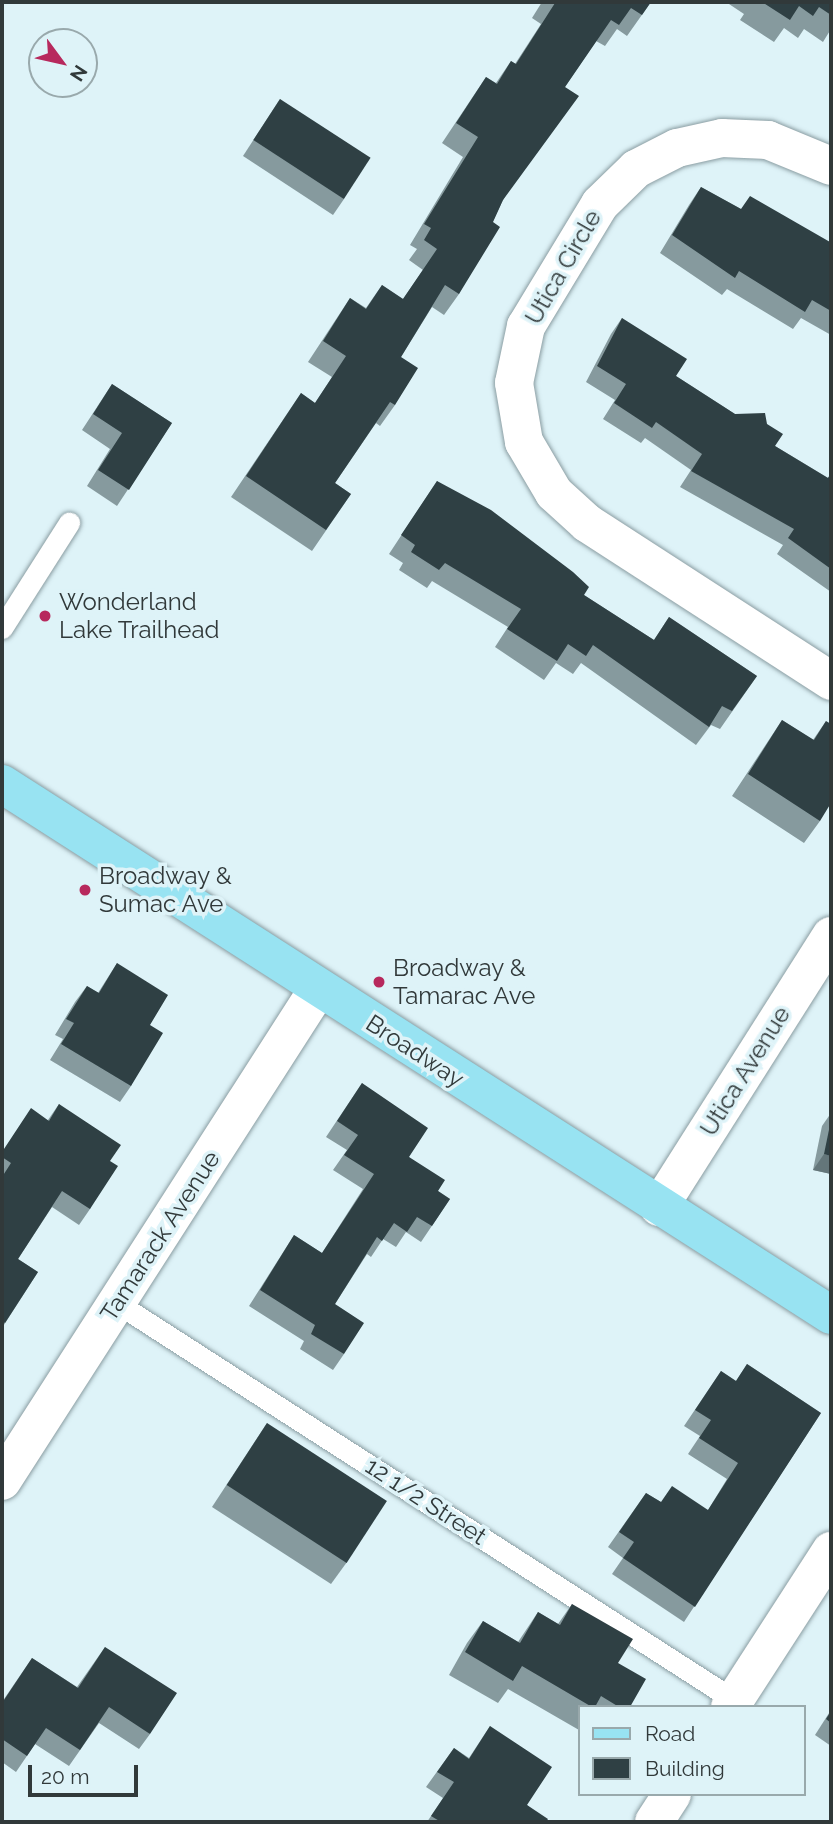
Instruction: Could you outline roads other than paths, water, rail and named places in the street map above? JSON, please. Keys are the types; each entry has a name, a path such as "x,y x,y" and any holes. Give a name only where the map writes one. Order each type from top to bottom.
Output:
{"main road":[{"name":"Broadway","path":"2,783 318,989 831,1315"}],"street":[{"name":"Utica Circle","path":"831,166 768,140 722,138 677,148 636,169 600,204 526,326 514,383 524,442 554,493 587,523 831,681"},
{"name":"Utica Avenue","path":"659,1207 831,936"},
{"name":"Tamarack Avenue","path":"2,1482 318,989"},
{"path":"732,1703 831,1552"},
{"path":"654,1822 671,1796"}],"lane":[{"path":"2,628 69,523"},
{"name":"12 1/2 Street","path":"117,1303 732,1703"}],"place":[{"name":"Wonderland Lake Trailhead","path":"45,616"},
{"name":"Broadway & Sumac Ave","path":"85,890"},
{"name":"Broadway & Tamarac Ave","path":"379,982"}]}
